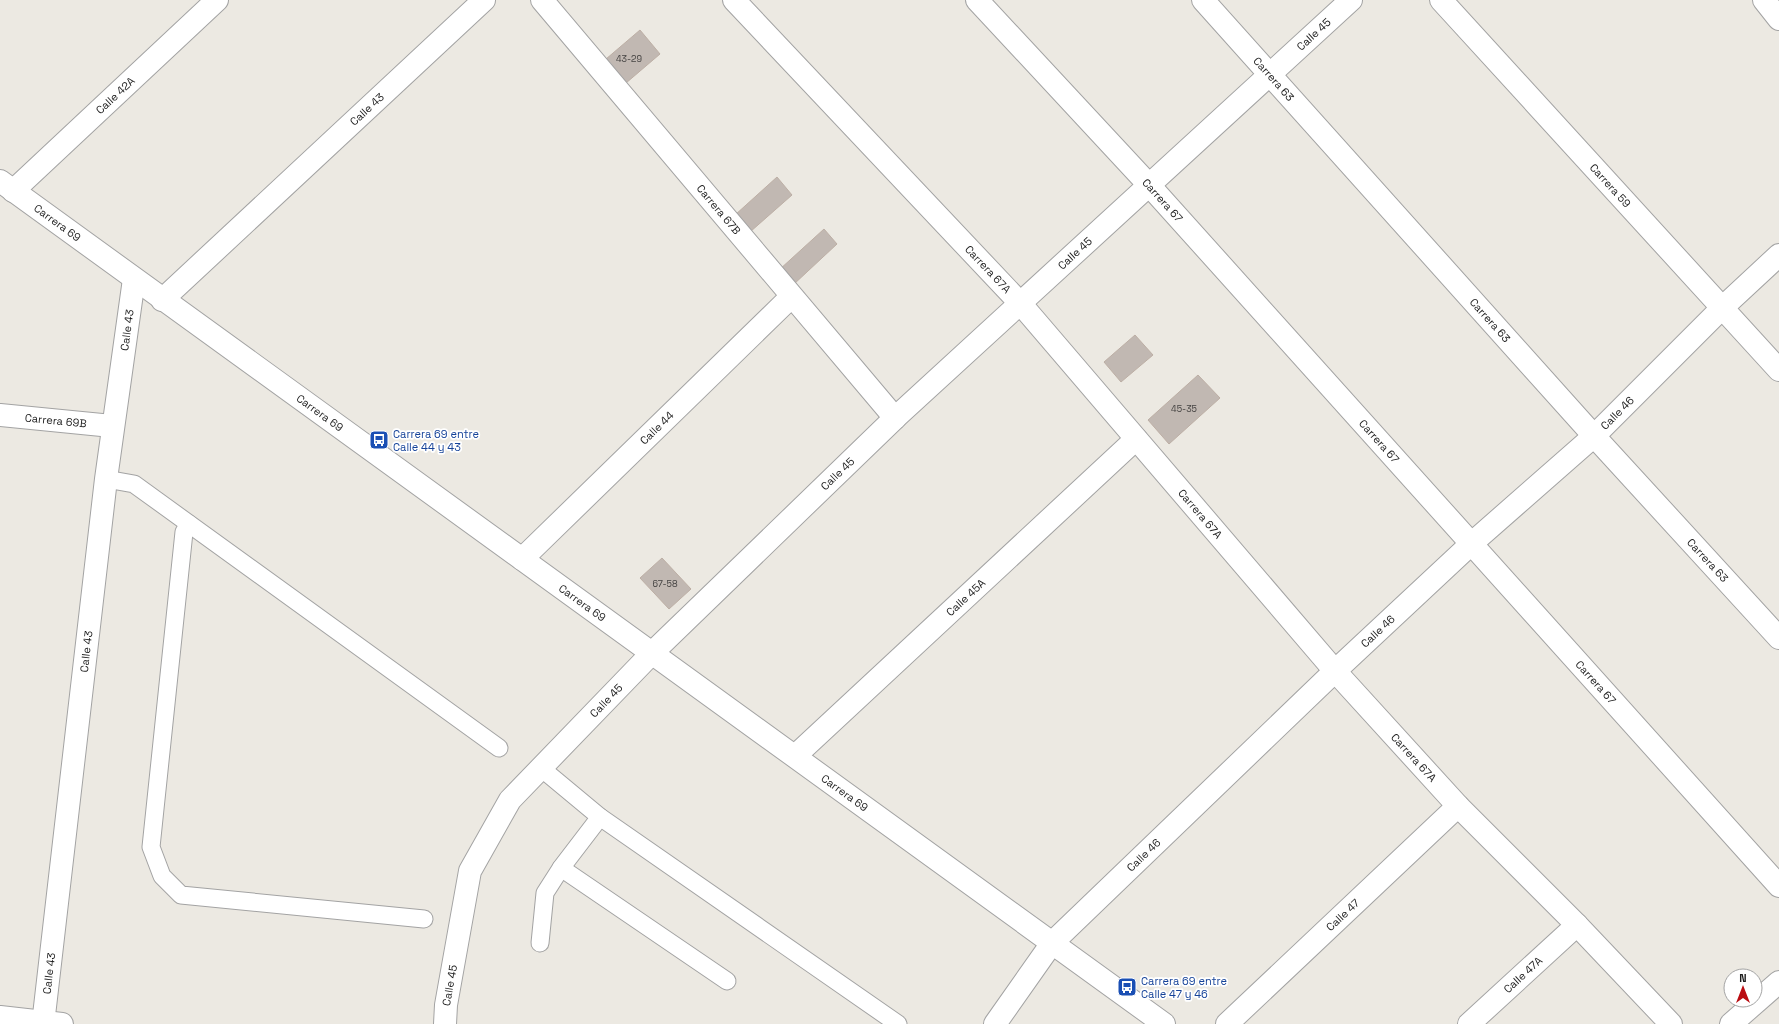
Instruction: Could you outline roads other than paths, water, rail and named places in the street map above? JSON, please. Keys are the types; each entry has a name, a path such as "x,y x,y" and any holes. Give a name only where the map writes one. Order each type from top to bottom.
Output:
{"street":[{"name":"Calle 42A","path":"7,186 217,0"},
{"name":"Calle 43","path":"162,300 484,0"},
{"name":"Carrera 67B","path":"542,0 791,297 895,418"},
{"name":"Carrera 67A","path":"734,0 1020,303 1335,671 1458,806 1577,925 1671,1024"},
{"name":"Carrera 67","path":"977,0 1149,185 1779,886"},
{"name":"Carrera 63","path":"1203,0 1594,436 1779,638"},
{"name":"Calle 45","path":"445,1024 446,1005 470,871 510,800 652,653 895,418 1352,0"},
{"name":"Carrera 59","path":"1441,0 1779,370"},
{"path":"1764,0 1779,19"},
{"name":"Carrera 69","path":"7,186 162,300 1164,1024"},
{"name":"Calle 46","path":"995,1024 1052,942 1335,671 1471,544 1594,436 1722,308 1779,255"},
{"name":"Calle 43","path":"50,1023 106,479 112,426 134,279"},
{"name":"Calle 44","path":"522,560 791,297"},
{"name":"Carrera 69B","path":"0,415 112,426"},
{"name":"Calle 45A","path":"795,756 1136,439"},
{"name":"Calle 47","path":"1227,1024 1458,806"},
{"name":"Calle 47A","path":"1469,1024 1577,925"},
{"path":"1731,1024 1779,982"},
{"path":"0,1017 50,1023"}],"lane":[{"path":"106,479 134,484 499,748"},
{"path":"189,524 184,532 151,847 162,876 181,895 424,919"},
{"path":"541,768 600,817 898,1024"},
{"path":"540,944 545,893 560,868 600,817"},
{"path":"560,868 727,981"}],"place":[{"name":"Carrera 69 entre Calle 44 y 43","path":"379,440"},
{"name":"Carrera 69 entre Calle 47 y 46","path":"1127,987"}]}
